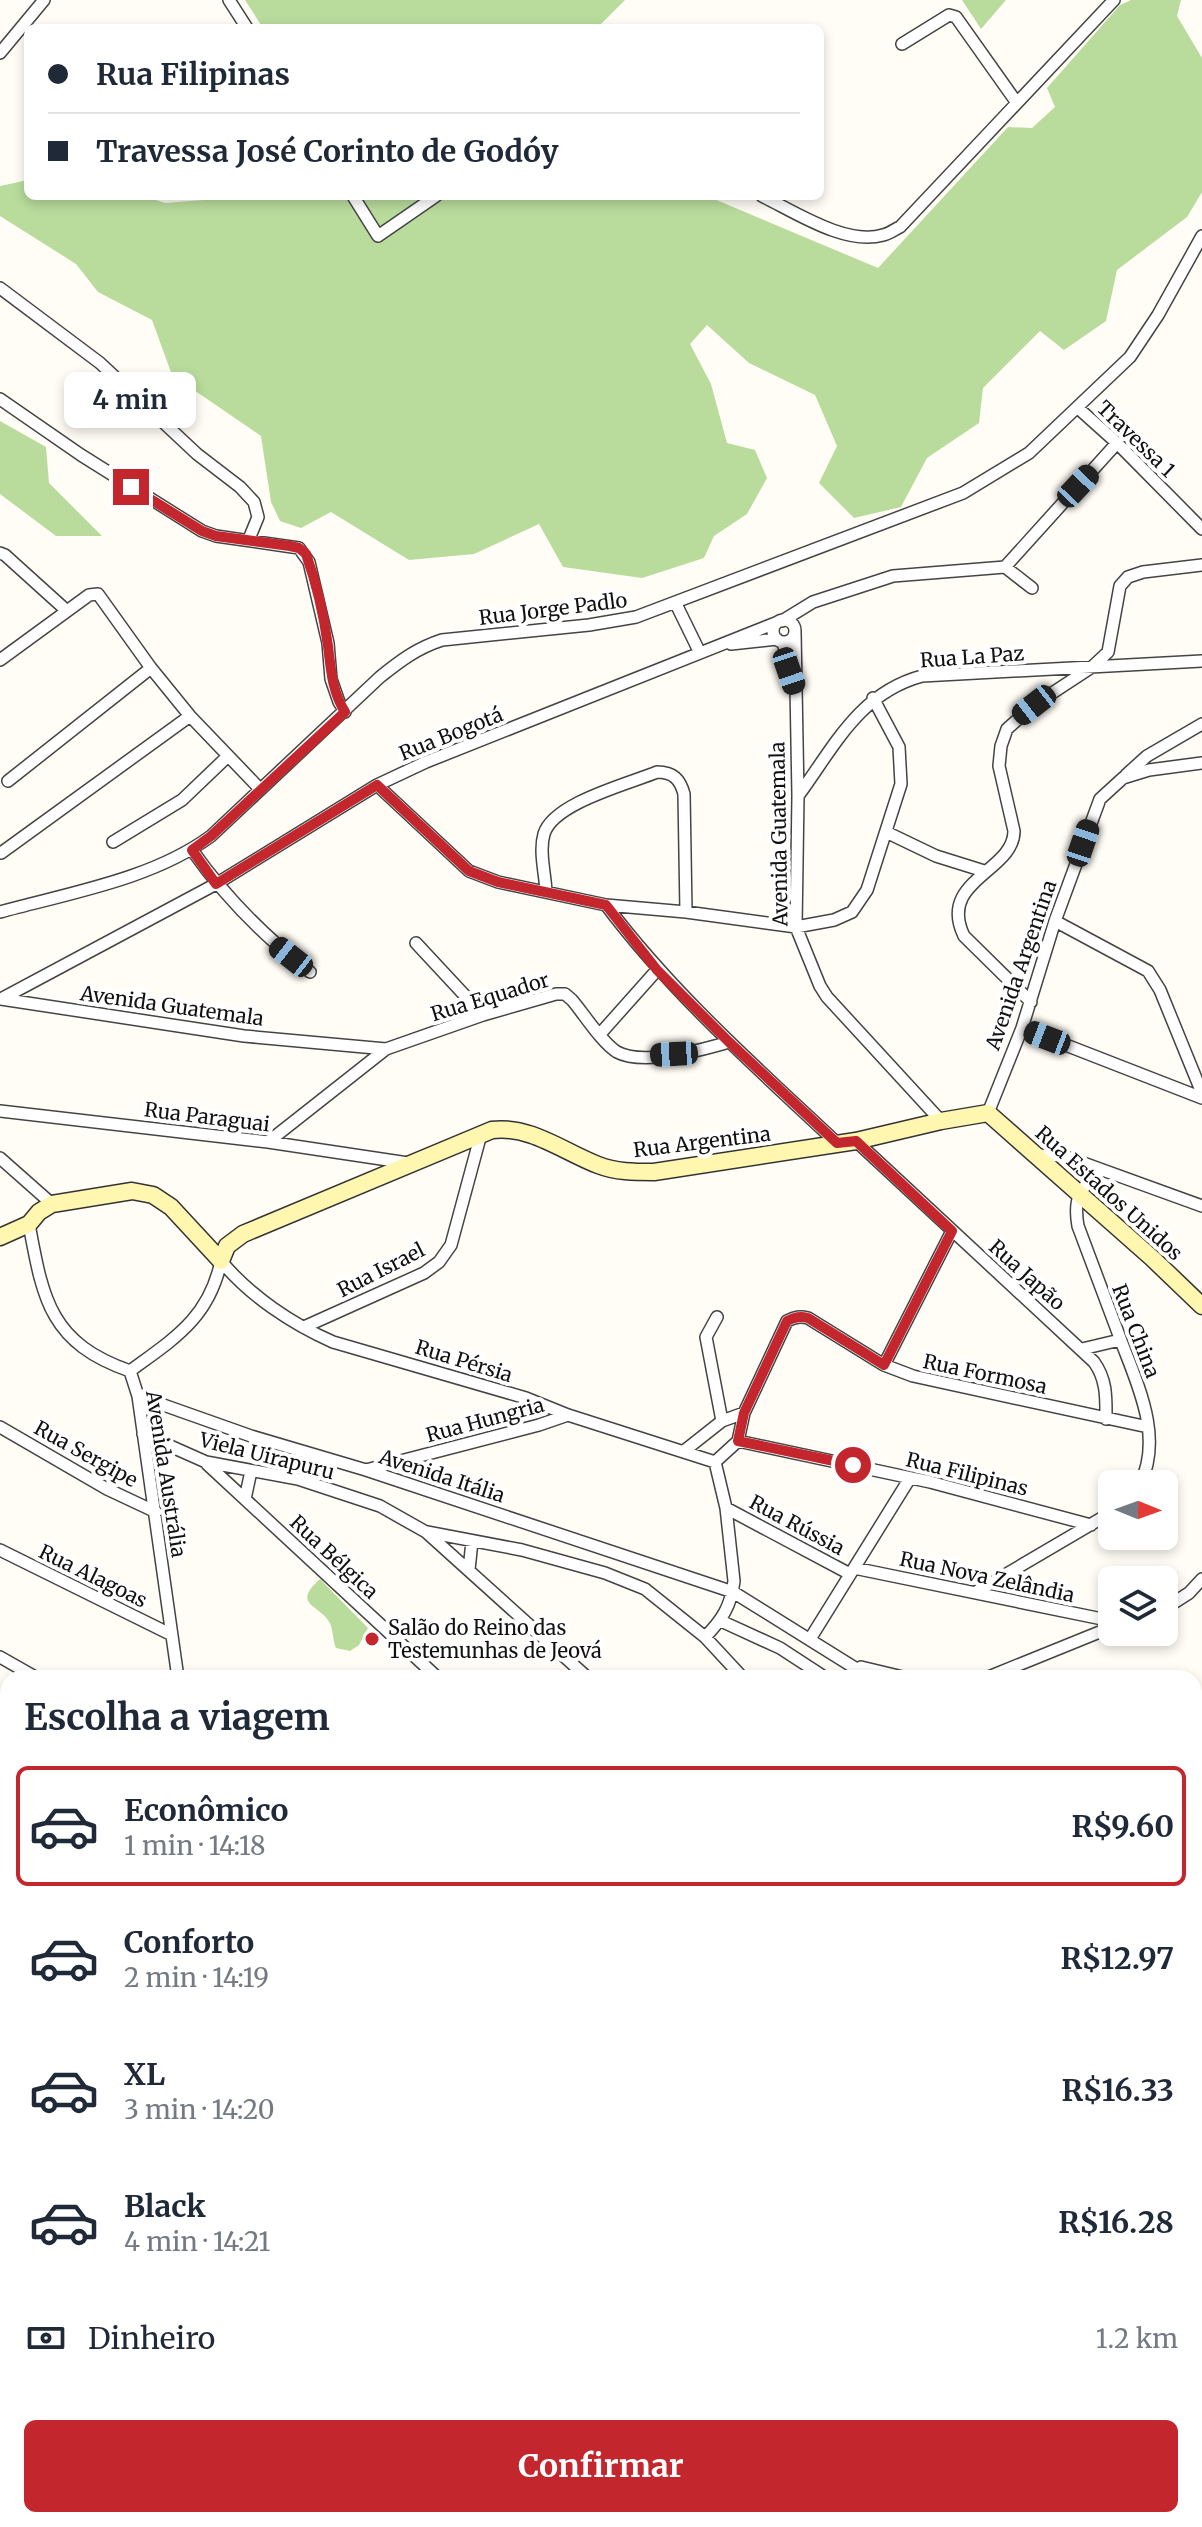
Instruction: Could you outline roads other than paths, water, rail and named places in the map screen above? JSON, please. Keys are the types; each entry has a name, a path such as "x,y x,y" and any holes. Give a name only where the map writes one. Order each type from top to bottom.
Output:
{"main road":[{"name":"Rua Argentina","path":"221,1261 227,1246 243,1234 409,1163 481,1134 505,1128 522,1131 599,1166 631,1173 667,1171 856,1141 988,1113"},
{"name":"Rua Estados Unidos","path":"988,1113 1202,1306"},
{"path":"0,1237 29,1224 39,1212 52,1204 132,1191 153,1195 171,1207 221,1261"}],"street":[{"path":"24,24 44,0"},
{"path":"229,0 244,24"},
{"path":"771,200 847,235 884,235 900,227 1114,0"},
{"path":"902,44 949,15 956,17 1017,103"},
{"path":"0,53 24,24"},
{"path":"356,200 378,236 430,200"},
{"name":"Rua Jorge Padlo","path":"0,912 130,876 165,864 192,850 380,677 424,646 442,640 620,620 676,604 784,559 963,493 1029,453 1130,357 1202,236"},
{"path":"0,288 100,363 197,454 240,487 254,502 258,517 249,539"},
{"path":"0,399 81,455 202,531 216,536 299,548 306,554 328,643 331,679 345,712"},
{"name":"Travessa 1","path":"1078,408 1202,529"},
{"path":"1032,588 1005,567 1117,443"},
{"path":"0,553 67,611"},
{"path":"1031,1002 964,936 957,913 961,899 984,871 1009,851 1014,842 999,766 1007,729 1034,705 1092,667 1108,652 1120,586 1128,577 1143,572 1202,565"},
{"name":"Rua Bogotá","path":"0,999 216,884 377,785 426,762 780,622 813,602 893,576 1005,567"},
{"path":"0,660 89,595 98,594 190,716 260,789"},
{"path":"795,630 790,622 780,622 773,630 780,640 792,638 813,602"},
{"path":"676,604 700,653"},
{"name":"Avenida Guatemala","path":"795,630 798,796 796,927 807,958 827,997 941,1121"},
{"name":"Rua Bogotá","path":"718,645 780,640"},
{"name":"Avenida Guatemala","path":"780,640 795,687"},
{"name":"Rua La Paz","path":"798,796 859,712 873,698 903,681 922,676 1202,661"},
{"path":"8,781 151,668"},
{"path":"377,785 469,871 498,882 606,905 796,927 834,920 852,912 867,890 901,784 902,769 899,747 873,698"},
{"path":"1,853 190,716"},
{"path":"1123,778 1147,756 1202,724"},
{"path":"113,842 182,800 228,756"},
{"path":"1123,778 1149,770 1202,763"},
{"path":"546,891 542,846 549,822 582,802 657,772 667,772 676,777 684,794 686,912"},
{"name":"Avenida Argentina","path":"988,1113 1000,1076 1022,1028 1092,816 1100,799 1123,778"},
{"path":"886,832 936,856 984,871"},
{"path":"192,850 216,884 273,943 310,972"},
{"path":"606,905 657,970 837,1143"},
{"path":"1055,921 1148,971 1160,990 1202,1096"},
{"path":"416,943 483,1015"},
{"path":"600,1034 657,970"},
{"name":"Rua Equador","path":"268,1142 386,1049 483,1015 556,994 565,994 616,1051 628,1056 674,1054 729,1042"},
{"name":"Avenida Guatemala","path":"0,999 244,1036 386,1049"},
{"path":"1022,1028 1202,1096"},
{"name":"Rua Paraguai","path":"0,1111 268,1142 409,1163"},
{"name":"Rua Israel","path":"304,1327 424,1273 439,1262 451,1245 481,1134"},
{"name":"Rua Japão","path":"856,1141 1082,1349 1102,1373 1106,1419"},
{"path":"1036,1155 1064,1156 1202,1206"},
{"path":"0,1158 52,1204"},
{"path":"1079,1192 1099,1170"},
{"name":"Rua China","path":"1079,1192 1075,1211 1078,1226 1143,1399 1148,1427 1146,1470"},
{"name":"Avenida Austrália","path":"29,1224 43,1293 63,1329 94,1355 130,1371 138,1396 177,1670"},
{"path":"884,1365 952,1231"},
{"path":"130,1371 184,1330 209,1300 221,1261"},
{"name":"Rua Pérsia","path":"221,1261 253,1294 333,1342 472,1381 715,1462"},
{"name":"Rua Formosa","path":"738,1441 744,1413 787,1321 802,1316 884,1365 913,1376 1148,1427"},
{"path":"717,1317 706,1337 722,1421"},
{"path":"1082,1349 1120,1340"},
{"name":"Avenida Itália","path":"138,1396 251,1436 366,1470 733,1592 860,1670"},
{"path":"684,1451 722,1421 744,1413"},
{"name":"Rua Hungria","path":"366,1470 568,1415"},
{"name":"Rua Sergipe","path":"0,1427 107,1489 156,1512"},
{"name":"Viela Uirapuru","path":"143,1434 206,1462 298,1479 380,1506 426,1532"},
{"path":"705,1637 721,1621 733,1592 733,1552 715,1462 738,1441"},
{"name":"Rua Filipinas","path":"738,1441 910,1478 1091,1525"},
{"name":"Rua Bélgica","path":"206,1462 429,1670"},
{"path":"245,1499 251,1471"},
{"path":"810,1639 910,1478"},
{"name":"Rua Rússia","path":"726,1508 852,1571"},
{"path":"976,1592 1098,1521"},
{"path":"426,1532 522,1550 634,1584 657,1597 705,1637 736,1670"},
{"path":"426,1532 579,1670"},
{"path":"469,1570 472,1541"},
{"name":"Rua Alagoas","path":"0,1550 170,1634"},
{"name":"Rua Nova Zelândia","path":"852,1571 976,1592 1098,1621"},
{"path":"1178,1600 1202,1579"},
{"path":"721,1621 780,1648 814,1670"},
{"path":"1005,1670 1098,1630"},
{"path":"0,1657 23,1670"},
{"path":"853,1665 874,1670"}],"place":[{"name":"Salão do Reino das Testemunhas de Jeová","path":"372,1639"}]}
